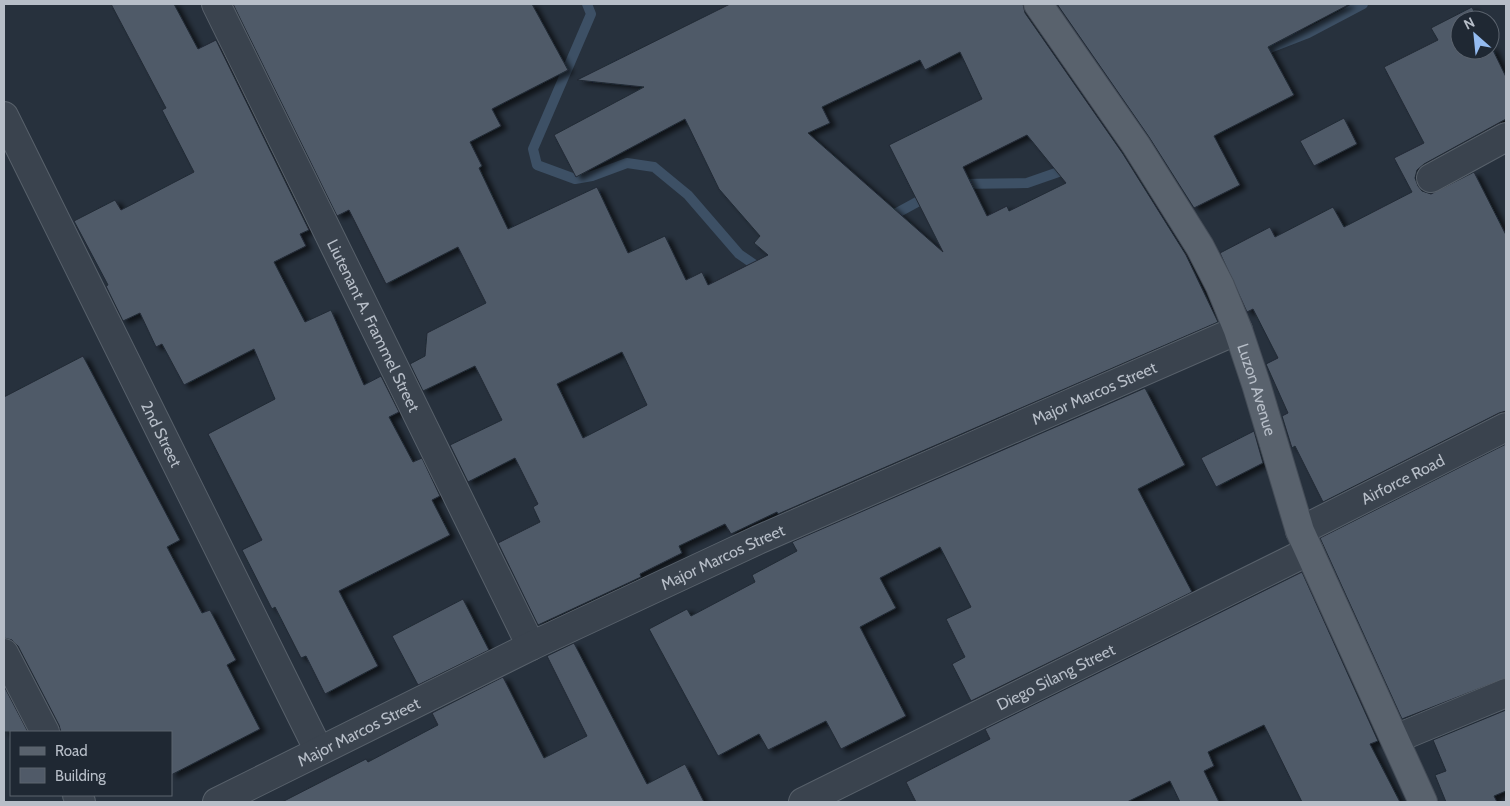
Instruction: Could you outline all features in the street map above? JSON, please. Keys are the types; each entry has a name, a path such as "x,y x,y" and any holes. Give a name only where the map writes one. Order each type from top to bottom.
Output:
{"main road":[{"name":"Luzon Avenue","path":"1038,4 1136,145 1172,201 1212,271 1238,330 1304,541 1423,802"}],"street":[{"name":"Liutenant A. Frammel Street","path":"216,4 531,646"},
{"name":"2nd Street","path":"4,116 319,752"},
{"path":"1431,178 1506,138"},
{"name":"Major Marcos Street","path":"217,802 531,646 758,540 1238,330"},
{"name":"Airforce Road","path":"1304,541 1506,427"},
{"name":"Diego Silang Street","path":"803,802 1304,541"},
{"path":"4,653 44,731"},
{"path":"1395,739 1506,693"}],"building":[{"path":"111,4 174,4 198,49 216,40 309,230 300,234 306,246 274,262 305,322 331,310 364,385 381,376 399,412 389,417 413,462 422,458 440,496 432,500 450,535 339,591 378,666 325,694 306,656 301,658 275,607 272,609 242,550 262,540 208,434 275,399 254,349 184,385 162,344 156,347 140,313 123,321 106,286 108,285 74,221 115,200 121,210 194,172 162,110 166,108"},
{"path":"233,4 532,4 568,70 492,109 501,126 470,142 482,166 479,168 508,229 597,187 628,253 665,236 686,280 702,272 708,285 768,255 754,243 760,236 719,189 685,119 576,177 554,135 644,87 577,80 730,4 1023,4 1025,13 1123,154 1186,255 1218,322 778,514 777,512 731,534 725,524 679,546 682,553 640,574 641,577 538,625 498,543 540,522 533,507 538,504 515,458 468,482 450,445 502,420 475,366 423,391 410,364 425,356 427,333 486,303 458,247 386,284 349,210 337,216","holes":["960,52 982,99 889,145 943,252 808,133 830,123 822,107 920,60 925,70","1027,135 1066,183 1009,211 1007,206 987,216 963,167","622,352 647,405 583,438 557,384"]},
{"path":"1057,4 1350,4 1268,47 1294,95 1214,136 1240,185 1194,208 1149,137"},
{"path":"1450,18 1450,60 1498,60 1506,77 1506,119 1424,164 1417,170 1415,178 1422,191 1431,194 1474,172 1506,235 1506,411 1323,502 1295,446 1292,448 1282,416 1288,413 1266,364 1278,358 1253,309 1247,312 1220,253 1270,227 1275,237 1333,207 1344,227 1412,192 1394,158 1424,143 1384,67 1438,40 1431,28"},
{"path":"1344,118 1357,144 1314,166 1300,141"},
{"path":"83,356 180,540 167,547 202,613 210,610 236,660 227,665 260,729 172,774 172,731 61,731 18,646 12,640 4,638 4,397"},
{"path":"1145,388 1185,465 1138,489 1192,592 971,701 952,664 965,657 946,619 971,607 940,547 880,578 896,608 860,627 906,716 841,749 826,721 768,750 759,734 718,756 649,629 687,609 691,616 755,582 752,575 797,551 792,542"},
{"path":"1254,431 1263,463 1216,487 1201,458"},
{"path":"1506,444 1506,678 1402,719 1320,538"},
{"path":"1302,572 1378,741 1370,744 1400,802 1302,802 1264,725 1208,752 1214,766 1204,771 1219,802 1180,802 1170,781 1127,802 916,802 906,782 990,739 985,729"},
{"path":"463,599 489,650 418,685 392,636"},
{"path":"574,643 647,784 685,764 704,802 282,802 366,759 368,762 438,725 432,713 503,677 544,758 587,736 547,656"},
{"path":"4,686 27,731 4,732"},
{"path":"1506,710 1506,791 1494,796 1497,802 1446,802 1435,775 1446,771 1433,740"}],"waterway":[{"path":"587,4 591,14 533,149 537,165 575,179 592,176 627,163 654,167 688,195 739,254 762,270"},
{"path":"1257,53 1308,33 1363,4"},
{"path":"957,184 1027,183 1070,168"},
{"path":"886,219 928,196"}]}
